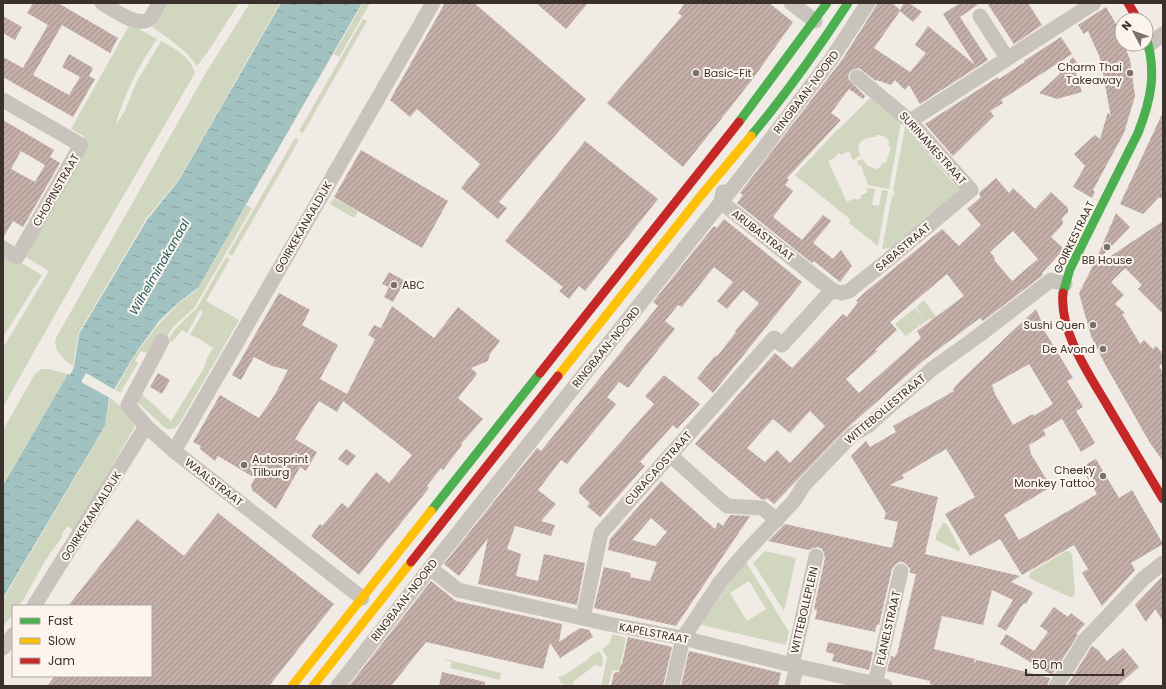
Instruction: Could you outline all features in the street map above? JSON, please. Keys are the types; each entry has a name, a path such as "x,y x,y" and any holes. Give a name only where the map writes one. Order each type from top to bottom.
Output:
{"main road":[{"path":"292,686 756,101 810,17 827,3"},
{"name":"RINGBAAN-NOORD","path":"313,686 723,169 768,116 820,46 848,3"},
{"path":"1128,3 1133,12"},
{"name":"RINGBAAN-NOORD","path":"768,116 776,91 800,60 820,30 820,26 810,17"},
{"name":"GOIRKESTRAAT","path":"1150,52 1157,93 1070,269 1058,282 1067,325 1078,350 1109,407 1162,495"}],"street":[{"path":"102,3 138,22 146,21 150,18 159,3"},
{"name":"GOIRKEKANAALDIJK","path":"174,451 433,3"},
{"path":"791,3 810,17"},
{"name":"RINGBAAN-NOORD","path":"338,686 760,152 832,58 868,3"},
{"path":"910,121 1094,3"},
{"path":"980,16 1007,58"},
{"name":"SURINAMESTRAAT","path":"857,77 910,121 970,190"},
{"name":"CHOPINSTRAAT","path":"3,100 81,145 17,257 3,248"},
{"name":"ARUBASTRAAT","path":"723,169 721,182 723,191 721,202 832,290"},
{"name":"SABASTRAAT","path":"832,290 841,293 849,291 970,190"},
{"name":"WITTEBOLLESTRAAT","path":"672,686 684,638 721,581 744,554 794,501 804,485 852,435 869,425 932,369 1058,282"},
{"name":"CURACAOSTRAAT","path":"584,618 601,533 774,338 782,346 832,290"},
{"name":"WAALSTRAAT","path":"162,341 128,404 146,426 174,451 362,598"},
{"name":"GOIRKEKANAALDIJK","path":"35,605 146,426"},
{"path":"670,455 727,506 762,508 777,520"},
{"name":"WITTEBOLLEPLEIN","path":"792,686 794,665 816,556"},
{"path":"1056,686 1086,640 1144,578 1163,563"},
{"name":"KAPELSTRAAT","path":"430,568 458,590 584,618 684,638 880,685"},
{"name":"FLANELSTRAAT","path":"880,685 901,571"},
{"path":"3,648 12,636"}],"green space":[{"path":"167,3 239,3 197,66 188,54 152,27"},
{"path":"250,3 280,3 179,179 146,219 78,334 73,366 57,351 55,342 56,338 207,71"},
{"path":"363,3 370,3 339,57 334,54"},
{"path":"363,19 367,21 303,133 299,131"},
{"path":"130,24 157,39 133,80 123,102 116,124 125,111 136,83 161,41 186,58 193,67 195,73 75,279 3,407 3,348 49,271 21,254 85,143 84,136 71,129"},
{"path":"872,96 901,123 889,189 868,185 861,165 859,166 857,161 862,159 868,166 876,169 879,168 884,162 886,163 891,147 888,144 890,143 889,141 880,135 863,140 858,147 860,156 853,160 849,151 841,155 840,153 828,161 847,202 855,198 856,200 861,198 860,196 868,192 866,188 875,189 872,205 879,206 882,190 888,191 878,246 849,223 850,219 795,175 837,130"},
{"path":"905,127 953,183 955,180 960,188 960,191 891,248 882,249 892,196 894,196 895,191 893,191"},
{"path":"295,138 299,140 232,256 228,254"},
{"path":"334,198 358,211 354,218 330,204"},
{"path":"246,205 252,208 194,308 173,327 167,336 163,333 150,354 141,351 135,361 138,363 120,393 115,390 135,355 157,326 179,303 197,290"},
{"path":"3,252 42,275 3,337"},
{"path":"226,257 230,259 206,301 239,320 179,424 173,429 167,429 136,401 141,393 171,421 204,368 207,358 213,348 198,338 190,335 203,312 200,310 187,333 182,330 172,342 168,340 175,329 197,308"},
{"path":"924,300 936,317 931,320 930,318 920,326 912,316 919,326 906,336 895,324 915,308 924,318 916,307"},
{"path":"42,369 68,374 3,484 3,430 35,374"},
{"path":"110,398 121,407 135,426 74,531 67,526 61,536 62,537 45,561 23,600 19,605 12,605 12,615 3,627 3,600 105,427"},
{"path":"943,523 946,523 960,550 958,551 936,540 936,535"},
{"path":"765,551 796,558 784,611 753,563"},
{"path":"1066,551 1069,551 1072,554 1075,593 1073,597 1031,579 1029,576 1031,572"},
{"path":"746,562 789,632 786,645 702,625 732,579","holes":["749,581 766,609 747,621 730,593"]},
{"path":"612,634 626,638 619,671 613,670 608,686 601,686 607,657 602,649 610,643"},
{"path":"599,651 603,658 602,667 595,665 574,681 572,686 562,684 558,677 561,677"},
{"path":"445,659 501,673 500,680 450,668 452,662"}],"water":[{"name":"Wilhelminakanaal","path":"281,3 362,3 198,288 179,302 159,321 135,354 109,398 105,426 3,598 3,485 68,374 70,375 74,367 79,334 147,220 179,180"}],"pier":[{"path":"86,373 115,390 110,398 81,382"}],"building":[{"path":"33,3 58,3 118,38 110,53 62,25 33,75 69,95 80,77 62,67 69,54 93,68 89,76 95,79 73,117 3,77 3,57 23,68 48,25 27,13"},
{"path":"445,3 474,3 586,99 499,202 507,208 498,219 461,188 480,164 417,109 410,117 390,100"},
{"path":"536,3 588,3 566,29"},
{"path":"685,3 769,3 793,22 752,80 683,167 607,103 682,16 678,13"},
{"path":"878,3 892,3 900,10 904,3 909,3 922,12 913,22 900,11 874,48 910,72 926,53 915,45 928,26 975,65 943,14 960,3 980,3 960,17 988,60 920,104 909,85 905,90 895,80 891,85 877,80 876,81 859,68 850,72 848,76 849,80 865,96 863,99 849,89 831,113 841,120 787,178 789,180 785,185 793,191 773,217 802,240 823,215 831,221 813,243 833,259 841,250 852,266 840,282 814,261 812,263 737,203 743,195 740,193 842,60"},
{"path":"987,3 1028,3 1042,25 1014,44"},
{"path":"1106,7 1114,21 1114,52 1127,52 1130,60 1135,96 1124,133 1093,190 1095,192 1092,198 1073,187 1085,166 1074,154 1095,135 1100,139 1108,112 1111,117 1100,58 1088,31 1084,34 1078,25"},
{"path":"3,16 22,27 15,40 3,33"},
{"path":"1061,37 1072,54 1001,100 1003,103 990,111 994,116 953,156 925,124 998,77 999,79"},
{"path":"1073,57 1082,70 1076,74 1082,92 1057,99 1039,93 1060,74 1059,72"},
{"path":"1163,112 1163,199 1159,197 1143,214 1120,204"},
{"path":"3,120 54,150 50,157 60,163 23,227 13,221 3,238","holes":["21,151 45,165 35,182 11,169"]},
{"path":"585,141 658,199 585,291 579,286 569,299 559,291 563,287 505,241"},
{"path":"361,150 448,201 422,248 334,197"},
{"path":"996,178 1009,193 1013,188 1035,209 1051,192 1068,208 1068,212 1062,218 1063,224 1051,237 1064,249 1042,273 1043,275 983,321 980,318 924,360 846,429 774,504 767,498 765,500 761,499 695,444 775,353 792,368 843,314 847,317 858,302 856,301 864,293 942,229 959,246 981,225 967,209 981,197 979,194","holes":["1013,231 1038,259 1012,281 994,260 995,258 990,252","947,274 964,296 917,331 921,338 859,393 846,379 877,351 875,350 897,330 890,322","810,411 825,426 790,463 777,450 765,462 747,448 773,419 790,433"]},
{"path":"1116,213 1130,227 1102,256 1105,260 1163,221 1163,314 1138,289 1142,285 1125,268 1111,282 1124,295 1115,304 1125,313 1122,314 1140,344 1144,340 1153,349 1156,346 1163,354 1163,363 1159,366 1163,373 1163,461 1150,443 1106,366 1091,336 1079,293 1096,260"},
{"path":"724,219 802,282 713,393 697,378 715,356 716,357 719,354 736,332 735,331 759,303 743,290 727,309 717,301 733,282 714,267 682,307 678,305 665,321 675,329 628,388 619,382 607,397 616,404 567,464 561,460 538,490 556,504 541,521 555,525 551,536 515,526 507,549 521,554 516,576 538,581 544,554 585,563 577,605 478,584 488,538 459,576 444,564 537,448 541,451 658,306 653,302 714,226 717,228"},
{"name":"ABC","path":"389,272 405,281 393,302 384,297 389,287 382,284"},
{"path":"279,293 310,310 302,325 338,345 320,379 347,394 375,339 368,335 374,325 381,328 392,306 434,338 458,307 500,341 490,354 488,361 471,368 477,374 458,398 483,419 461,444 462,445 443,470 441,468 427,486 429,488 359,575 311,536 320,524 322,526 342,503 348,508 376,472 389,483 412,455 343,401 337,412 319,401 295,439 317,452 306,471 300,467 276,509 252,490 251,485 255,478 218,456 215,461 200,449 201,446 193,442 220,395 259,418 274,396 288,370 272,366 254,357 241,380 232,375"},
{"path":"1036,309 1045,329 1044,330 1073,378 1067,381 1083,407 1076,411 1095,443 1081,452 1062,419 1043,430 1046,435 1029,445 1031,454 1051,487 1004,515 1019,540 1097,494 1081,467 1096,459 1119,498 1132,490 1163,544 1131,563 1135,570 1102,606 1082,573 1088,569 1074,545 1022,575 1000,539 970,556 945,514 975,497 946,449 902,475 904,478 890,485 938,497 925,554 1020,576 1011,582 1033,592 1026,604 1024,603 1020,608 1006,631 997,626 1013,600 992,590 983,625 942,616 934,649 975,659 974,664 977,660 1050,678 1047,686 937,686 930,684 930,681 887,671 891,656 895,657 897,654 916,574 910,573 910,569 903,562 899,562 892,569 879,625 877,624 875,632 815,619 817,610 814,609 825,558 822,549 818,547 809,550 768,541 785,524 892,548 898,522 884,519 886,513 851,456 866,441 870,447 896,432 893,426 954,391 953,389","holes":["1029,364 1053,404 1034,416 1033,414 1013,425 995,394 992,385"]},
{"path":"158,373 170,380 162,394 150,387"},
{"path":"664,375 700,404 677,429 673,425 640,462 645,466 600,517 587,506 590,503 579,493 579,489 654,404 645,396"},
{"path":"346,449 356,456 348,466 338,459"},
{"path":"661,481 715,529 718,522 723,526 730,515 750,516 676,626 594,608 604,567 631,573 630,577 650,581 657,562 608,550 610,539","holes":["651,518 667,532 655,546 632,540"]},
{"path":"218,513 334,604 269,686 47,686 54,677 152,677 152,605 69,605 137,519 184,556"},
{"path":"1163,576 1163,621 1155,609 1146,622 1135,605"},
{"path":"431,581 456,601 562,624 559,642 580,628 589,630 593,637 560,658 550,643 543,669 426,642 391,686 349,686"},
{"path":"1054,607 1068,617 1071,613 1085,624 1076,634 1078,635 1052,675 1000,644 1006,634 1034,651 1048,632 1040,626"},
{"path":"628,637 672,647 663,686 611,686 614,673 619,672 622,664"},
{"path":"828,642 873,652 869,670 832,661 834,654 826,652"},
{"path":"1092,646 1098,650 1107,661 1123,648 1139,667 1117,686 1067,686"},
{"path":"689,651 781,673 778,686 681,686"},
{"path":"442,672 485,682 485,686 439,686"}],"traffic: fast":[{"path":"739,122 827,3"},
{"path":"751,136 777,104 848,3"},
{"path":"1063,293 1070,269 1143,121 1151,86 1152,74 1149,52"},
{"path":"431,511 540,373"}],"traffic: slow":[{"path":"558,376 699,198 751,136"},
{"path":"292,686 431,511"},
{"path":"313,686 411,562"}],"traffic: jam":[{"path":"1128,3 1133,12"},
{"path":"540,373 739,122"},
{"path":"1063,293 1063,308 1066,324 1078,354 1163,499"},
{"path":"411,562 558,376"}],"place":[{"name":"Basic-Fit","path":"696,73"},
{"name":"Charm Thai Takeaway","path":"1130,73"},
{"name":"BB House","path":"1107,247"},
{"name":"ABC","path":"394,285"},
{"name":"Sushi Quen","path":"1093,325"},
{"name":"De Avond","path":"1103,349"},
{"name":"Autosprint Tilburg","path":"244,465"},
{"name":"Cheeky Monkey Tattoo","path":"1103,476"}]}
